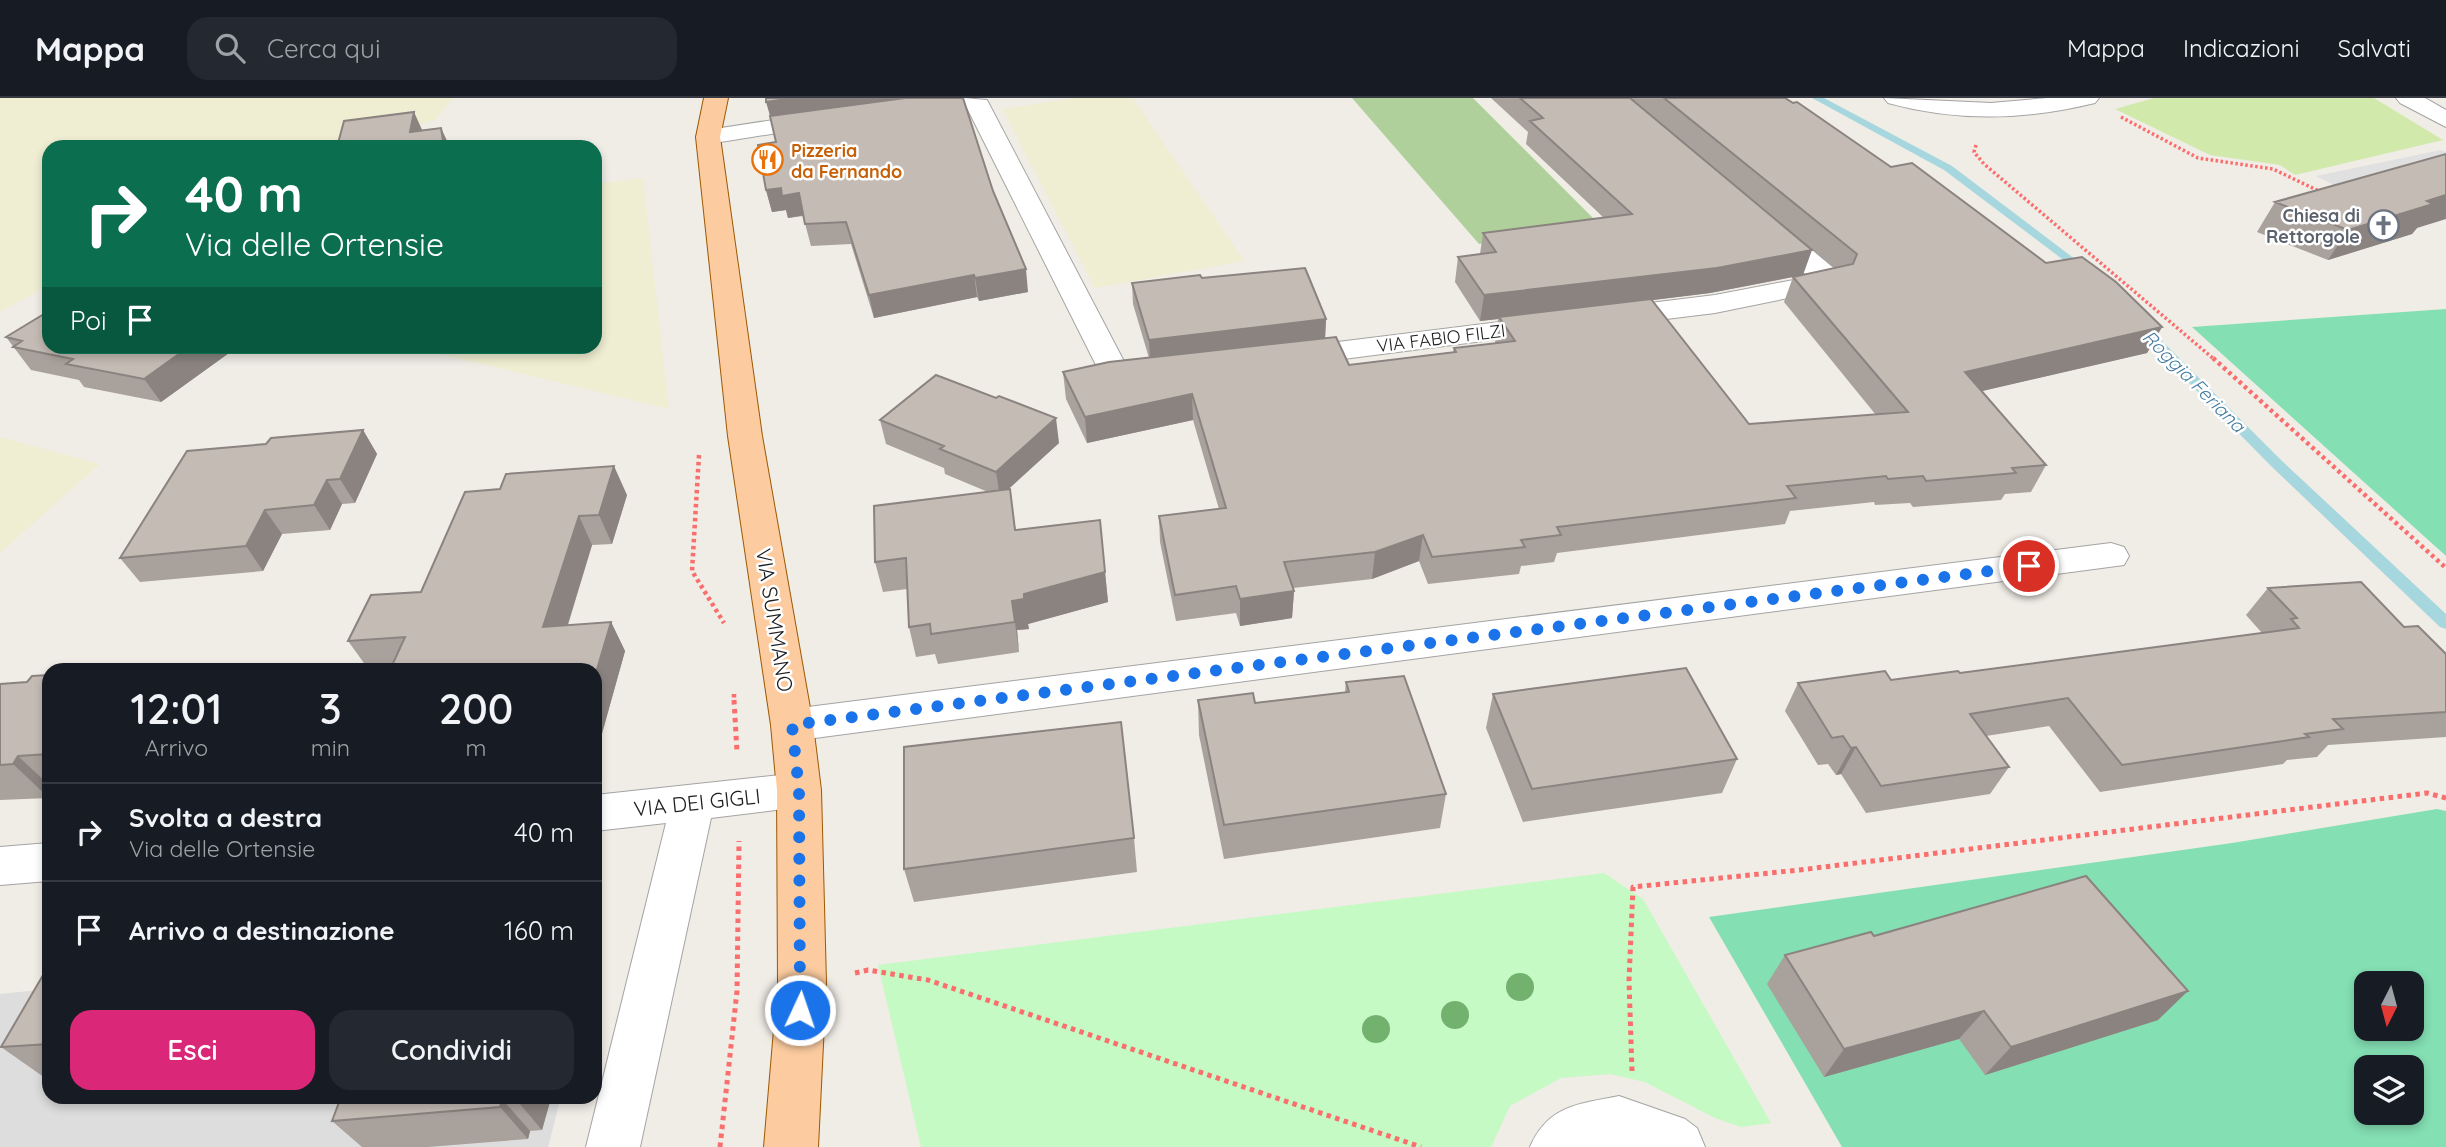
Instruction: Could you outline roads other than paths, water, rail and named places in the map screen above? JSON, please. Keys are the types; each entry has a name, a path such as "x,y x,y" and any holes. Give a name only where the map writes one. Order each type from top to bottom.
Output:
{"main road":[{"name":"VIA SUMMANO","path":"716,98 708,137 745,436 792,725 799,790 802,983 791,1147"}],"street":[{"path":"1896,98 1963,110 2032,109 2086,98"},
{"path":"2409,99 2446,121"},
{"path":"969,100 1117,378 1185,370"},
{"path":"708,137 852,116"},
{"name":"VIA FABIO FILZI","path":"1267,359 1715,304 1832,281 1748,212"},
{"path":"792,725 2111,556"},
{"name":"VIA DEI GIGLI","path":"602,812 799,790"},
{"path":"613,1147 692,804"},
{"path":"0,866 42,863"},
{"path":"1557,1147 1575,1131 1619,1122 1666,1138 1678,1147"}],"waterway":[{"name":"Roggia Feriana","path":"1817,98 1948,168 2086,272"},
{"name":"Roggia Feriana","path":"2139,325 2276,463 2446,623"}],"place":[{"name":"Pizzeria da Fernando","path":"768,160"},
{"name":"Chiesa di Rettorgole","path":"2383,225"}]}
